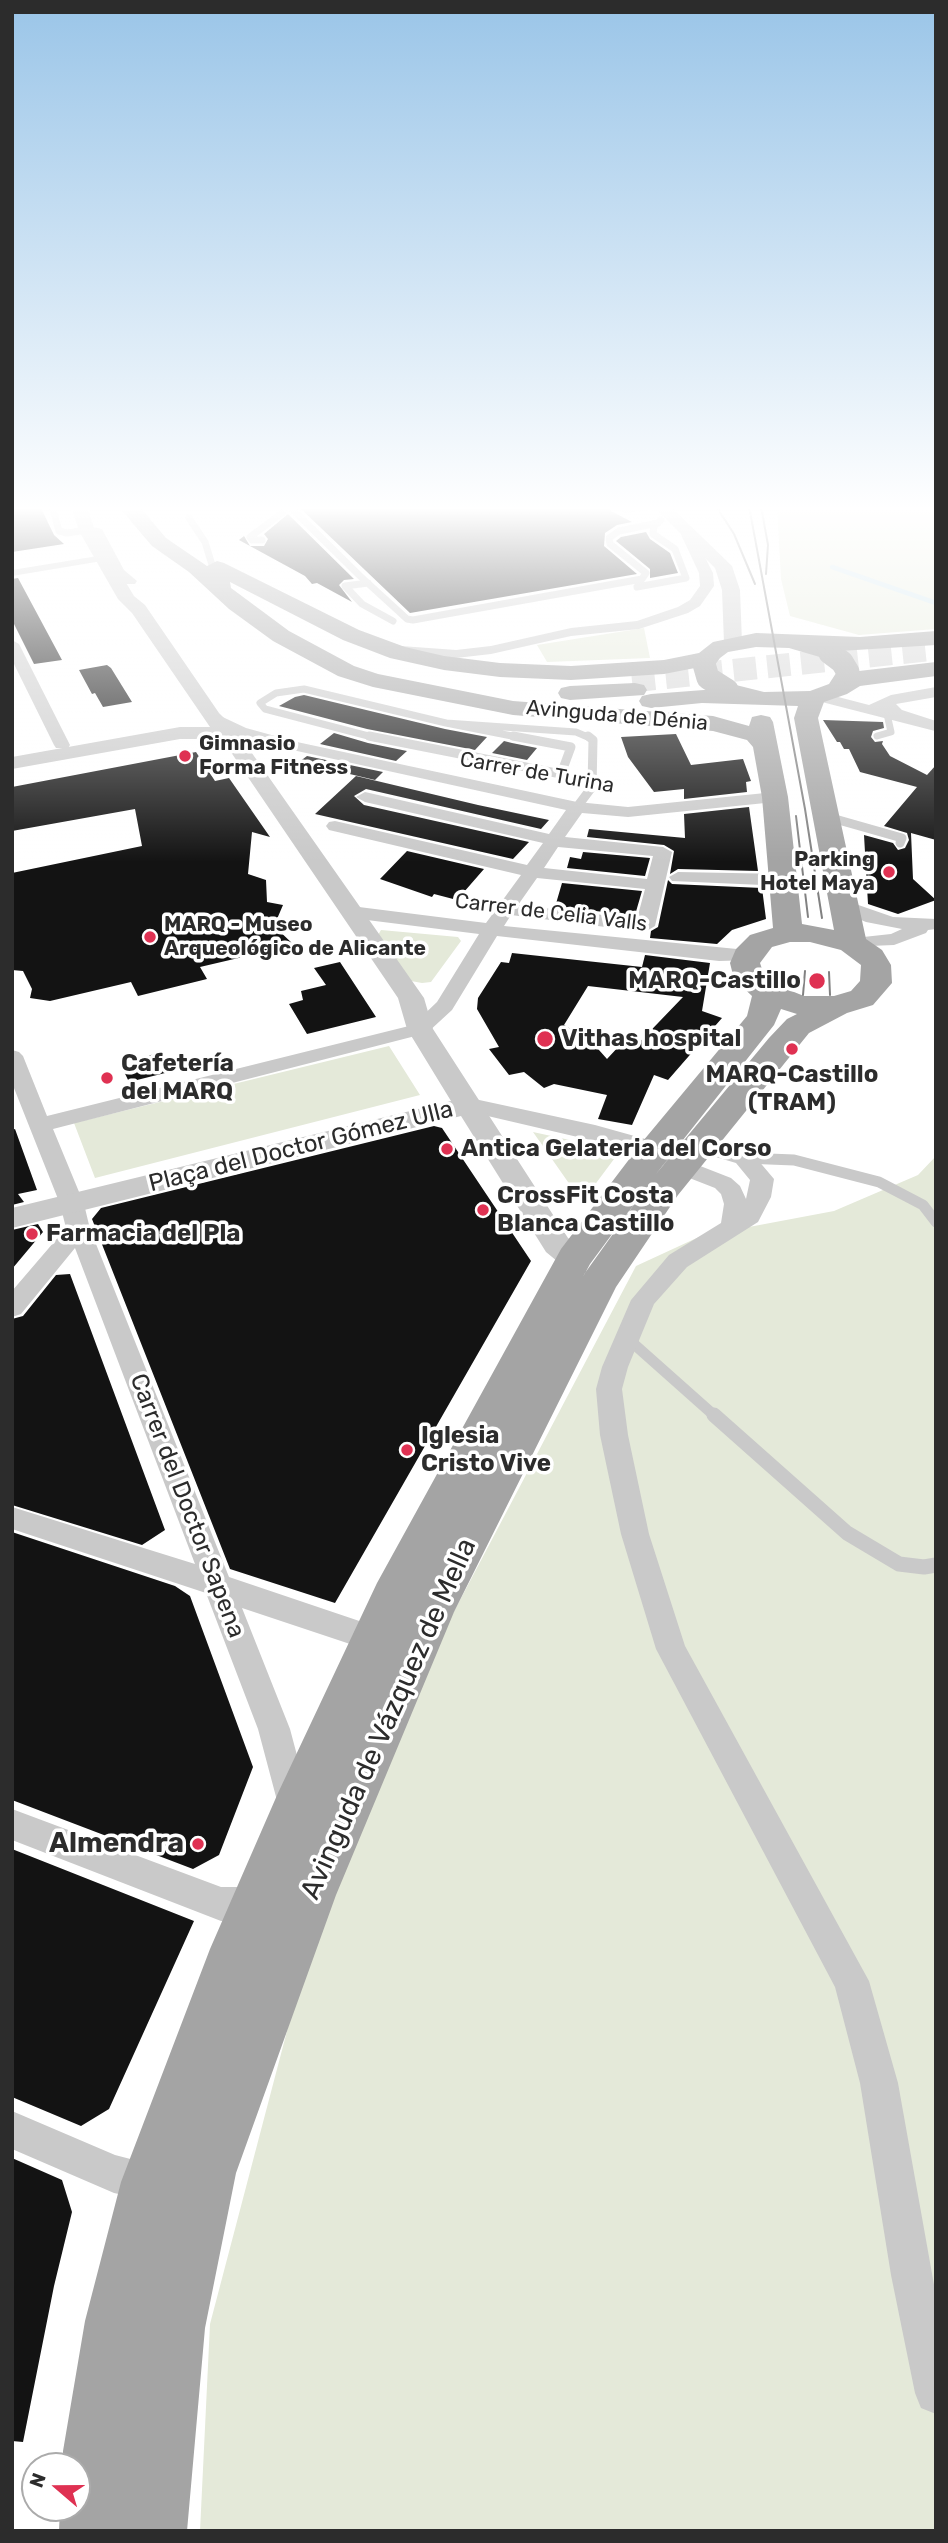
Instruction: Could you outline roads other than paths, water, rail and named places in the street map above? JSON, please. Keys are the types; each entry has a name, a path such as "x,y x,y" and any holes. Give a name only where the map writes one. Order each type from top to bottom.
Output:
{"main road":[{"name":"Avinguda de Dénia","path":"266,625 346,671 401,688 579,715 713,724 755,735 766,746"},
{"name":"Avinguda de Dénia","path":"290,625 315,642 347,658 380,669 474,688 539,693 633,685"},
{"name":"Avinguda de Dénia","path":"333,625 377,645 444,663 528,672 608,671 704,662 733,634"},
{"path":"733,634 802,643 860,644 936,638"},
{"path":"802,643 830,653 842,662 845,678"},
{"path":"704,662 708,678 727,690 751,697 789,701 816,697 845,678 936,669"},
{"name":"Avinguda de Dénia","path":"464,699 577,705 702,696 751,697"},
{"path":"751,697 758,712 775,797 788,933"},
{"path":"816,697 806,718 852,943"},
{"path":"836,1006 800,1005 768,993 750,979 745,963 747,956 761,941 788,933 810,933 852,943 871,957 876,965"},
{"name":"Avinguda de Vázquez de Mella","path":"134,2527 97,2451 117,2321 151,2182 230,1969 283,1900 390,1651 574,1258 679,1153 798,1026 836,1006 862,998 871,991 877,983 876,965"},
{"name":"Avinguda de Vázquez de Mella","path":"134,2527 206,2173 283,1900 296,1811 390,1651 432,1610 592,1296 763,1018 768,993"}],"street":[{"name":"Plaça del Doctor Gómez Ulla","path":"12,1218 75,1216 470,1105 420,1029 411,998 150,625"},
{"path":"377,645 427,653 469,653 570,632 640,625"},
{"path":"733,625 733,634"},
{"path":"12,643 62,745"},
{"path":"887,709 897,698 936,692"},
{"path":"816,697 868,710 887,709 935,726"},
{"path":"12,764 180,733 201,725 212,717"},
{"path":"12,754 212,717"},
{"name":"Carrer de Turina","path":"212,717 240,732 294,746 577,807 628,812 775,797"},
{"path":"180,733 228,733"},
{"name":"Carrer de Turina","path":"242,754 263,746 294,746"},
{"path":"335,826 533,873 656,885 663,852 556,841 365,797"},
{"path":"40,1125 420,1029 444,1006 492,929 556,841 577,807"},
{"path":"678,877 785,880"},
{"name":"Carrer de Celia Valls","path":"507,909 645,926 656,885"},
{"path":"844,906 893,923 935,923"},
{"name":"Carrer de Celia Valls","path":"351,912 719,956 747,956"},
{"path":"852,943 894,939 935,923"},
{"path":"876,965 894,939"},
{"path":"12,1056 75,1216 12,1308"},
{"path":"470,1105 679,1153 744,1158 754,1166 762,1179 760,1197 750,1216 678,1261 643,1300 626,1337 610,1389 614,1435 635,1534 671,1649 851,1981 879,2083 911,2275 936,2393"},
{"path":"470,1105 557,1245 574,1258 624,1245"},
{"path":"679,1153 732,1191 736,1204 732,1229"},
{"name":"Carrer del Doctor Sapena","path":"75,1216 274,1729 296,1811"},
{"path":"12,1518 218,1585 390,1651"},
{"path":"12,1824 221,1904 283,1900"},
{"path":"12,2130 114,2174 151,2182"}],"lane":[{"path":"446,723 571,747 561,774 393,742 265,709 260,704 276,693 304,689 416,718 446,723 587,735 593,740 592,787 577,807"},
{"path":"877,736 891,732 887,709"},
{"path":"828,817 902,838 901,843"},
{"path":"744,1158 794,1160 879,1182 923,1205 936,1222"},
{"path":"626,1337 847,1533 899,1564 924,1567 936,1565"}],"tunnel":[{"path":"632,681 936,649"}],"tram line":[{"path":"771,625 822,918"},
{"path":"796,816 808,917"},
{"path":"803,995 805,971"},
{"path":"829,972 830,995"}],"place":[{"name":"Gimnasio Forma Fitness","path":"185,756"},
{"name":"Parking Hotel Maya","path":"889,872"},
{"name":"MARQ - Museo Arqueológico de Alicante","path":"150,937"},
{"name":"MARQ-Castillo","path":"817,981"},
{"name":"Vithas hospital","path":"545,1039"},
{"name":"MARQ-Castillo (TRAM)","path":"792,1049"},
{"name":"Cafetería del MARQ","path":"107,1078"},
{"name":"Antica Gelateria del Corso","path":"447,1149"},
{"name":"CrossFit Costa Blanca Castillo","path":"483,1210"},
{"name":"Farmacia del Pla","path":"32,1234"},
{"name":"Iglesia Cristo Vive","path":"407,1450"},
{"name":"Almendra","path":"198,1844"}]}
